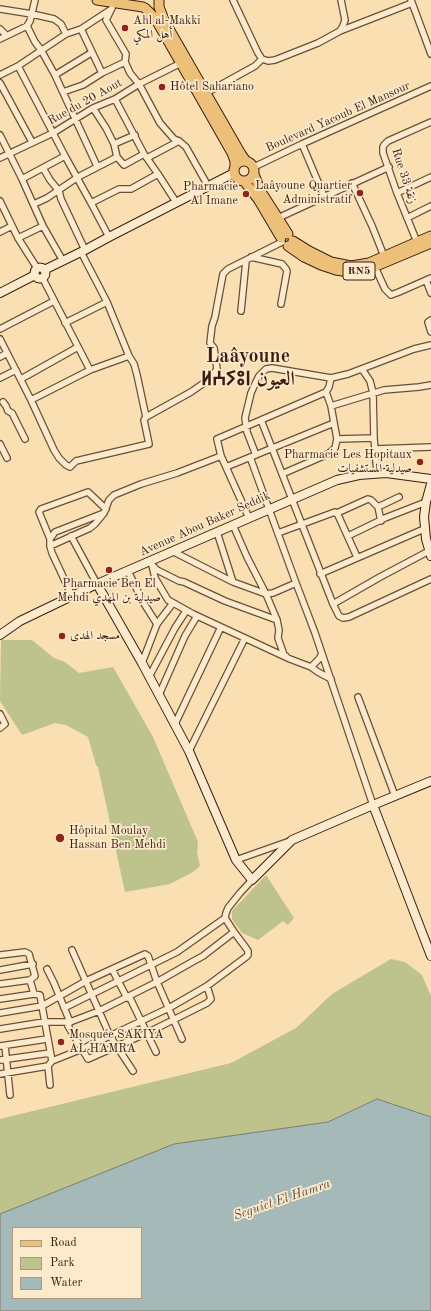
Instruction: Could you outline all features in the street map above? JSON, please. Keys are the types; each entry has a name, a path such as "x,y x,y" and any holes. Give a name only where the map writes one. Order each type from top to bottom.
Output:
{"main road":[{"path":"97,0 115,6 144,8"},
{"path":"136,0 139,5 156,20 181,63 232,153 235,161 234,170"},
{"name":"RN5","path":"144,8 152,8 159,0"},
{"name":"RN5","path":"159,0 159,7 165,22 241,154 251,167 260,190 278,218 286,240 317,256 338,264 358,265 369,263 431,236"},
{"path":"234,170 240,162 251,167 250,179 244,181"},
{"name":"RN5","path":"234,170 238,179 244,181 258,198 286,240 312,262 336,270 355,272 375,267 431,243"}],"street":[{"path":"0,39 27,26 30,21 35,0"},
{"path":"233,0 255,47 262,59 268,61 275,60 318,43 340,31 412,1 431,54"},
{"path":"340,31 344,20 341,0"},
{"path":"0,75 18,66 66,34 81,29 115,6"},
{"path":"115,6 106,20 126,54 125,62 130,73 139,84 160,123 174,139 186,147 208,186"},
{"path":"0,9 32,14 58,21 66,34"},
{"path":"27,26 34,42 41,50 55,75 97,166"},
{"path":"0,29 6,35"},
{"path":"81,29 102,73"},
{"path":"55,75 92,53"},
{"path":"206,93 254,66 262,59"},
{"path":"63,92 83,85 102,73 125,62"},
{"name":"Rue du 20 Aout","path":"0,158 53,132 93,108 115,99 139,84 181,63"},
{"path":"18,66 109,237"},
{"path":"0,83 32,142"},
{"name":"Boulevard Yacoub El Mansour","path":"251,167 431,86"},
{"path":"115,99 146,156 176,202"},
{"path":"93,108 106,128 114,144 118,157 124,165 179,141"},
{"name":"Rue 33 زنقة","path":"417,242 383,153 384,145 388,141 431,122"},
{"path":"0,135 10,153 43,226 63,261"},
{"path":"114,144 135,135"},
{"path":"302,144 324,196"},
{"path":"22,179 65,156"},
{"path":"34,204 97,166 118,157"},
{"path":"278,218 389,167"},
{"path":"0,339 21,379 56,454 62,462 70,467 76,461 149,444 144,420 146,418 137,375 107,302 61,199 59,190 50,180 43,168"},
{"path":"0,293 208,186 234,170"},
{"path":"91,203 120,189 132,189 158,174"},
{"path":"398,193 431,177"},
{"path":"352,183 384,256"},
{"path":"0,201 18,238 40,273 90,370"},
{"path":"407,218 431,206"},
{"path":"0,232 12,226"},
{"path":"18,238 43,226"},
{"path":"146,418 191,392 211,378 217,369 214,348 210,343 222,276 226,270 286,240"},
{"path":"251,257 282,264 286,269 287,271 281,304"},
{"path":"241,311 246,261"},
{"path":"375,267 385,289 391,295 429,279 431,294"},
{"path":"0,329 54,302"},
{"path":"65,323 107,302"},
{"path":"431,320 428,322 431,332"},
{"path":"256,455 246,427 245,418 251,393 259,376 266,369 272,368 331,378 348,374 414,349 431,345"},
{"path":"21,379 78,347"},
{"path":"0,357 7,353"},
{"path":"31,400 90,370 129,356"},
{"path":"362,369 370,381 373,393 374,438 377,473"},
{"path":"0,378 16,370"},
{"path":"249,518 221,456 217,439 326,392 331,378"},
{"path":"330,406 384,390 431,385"},
{"path":"282,474 332,451 336,446 337,439 326,392"},
{"path":"1,401 6,406 8,411 12,412 25,439"},
{"path":"261,420 293,499 320,574 339,616 343,618 349,617 431,579"},
{"path":"226,467 334,423"},
{"path":"337,439 374,438"},
{"path":"0,444 7,458"},
{"path":"376,449 431,447"},
{"path":"50,546 90,528 99,520 105,511 108,500 114,495 142,484 177,474 221,456"},
{"path":"250,457 331,679 373,804 431,956"},
{"name":"Avenue Abou Baker Seddik","path":"0,635 20,621 97,584 151,563 172,551 337,480 377,473 431,479"},
{"path":"333,604 380,576 430,553 424,530 428,517 426,502 431,484"},
{"path":"72,596 52,553 50,539 39,512 41,509 88,492 105,511"},
{"path":"378,507 399,497"},
{"path":"278,533 333,512 337,513 368,499 372,500 378,507 381,521"},
{"path":"348,536 426,502"},
{"path":"50,539 55,532 105,511"},
{"path":"337,513 357,557"},
{"path":"233,525 277,620 279,630 278,638 284,655 290,659"},
{"path":"320,574 357,557 424,530"},
{"path":"217,532 233,582"},
{"path":"71,536 189,751 236,860 252,880"},
{"path":"172,551 233,582 266,594 296,583"},
{"path":"151,563 157,570 179,581 225,601 277,620"},
{"path":"151,563 155,578 168,600 186,611 290,659 311,667 331,679"},
{"path":"128,571 143,602 157,624"},
{"path":"142,663 157,624 173,603"},
{"path":"149,677 175,628 186,611"},
{"path":"159,695 185,636 197,616"},
{"path":"175,724 221,627"},
{"path":"189,751 245,638"},
{"path":"311,667 317,662 322,654"},
{"path":"358,697 394,796"},
{"path":"0,714 5,724 0,728"},
{"path":"236,860 292,840 373,804 431,781"},
{"path":"64,1008 177,952 225,918 228,908 252,880 292,840"},
{"path":"0,1074 48,1066 52,1061 82,1049 168,1008 207,986 248,955 248,951 225,918"},
{"path":"0,1028 45,1022 70,1022 99,1011 157,982 203,956 234,932"},
{"path":"72,950 110,1036 133,1071"},
{"path":"0,955 27,952 33,964 35,976 30,980 0,984"},
{"path":"0,1013 42,1006 86,981 145,954 148,956 157,982 182,1039"},
{"path":"0,970 33,964"},
{"path":"47,969 70,1022 68,1026 88,1059 147,1033 210,1001 211,999 207,986"},
{"path":"112,969 141,1020 156,1052"},
{"path":"30,980 34,994"},
{"path":"0,999 34,994 40,995 52,1061"},
{"path":"10,1095 8,1073 3,1059 2,1046 47,1039"},
{"path":"3,1059 50,1053"},
{"path":"48,1066 50,1085"}],"green space":[{"path":"1,640 32,640 54,658 65,662 79,673 113,667 153,737 198,842 197,852 200,866 193,872 170,884 125,892 98,767 96,765 88,737 66,725 55,723 22,735 0,701"},
{"path":"266,875 294,918 288,925 283,921 258,940 242,933 232,919 232,911"},
{"path":"391,959 405,962 422,975 431,996 431,1117 377,1099 328,1122 174,1144 0,1214 0,1119 231,1063 296,1028 332,994"}],"water":[{"name":"Seguiet El Hamra","path":"377,1099 431,1117 431,1311 0,1311 0,1214 174,1144 328,1122"}],"place":[{"name":"Ahl al-Makki أهل المكي","path":"125,28"},
{"name":"Hôtel Sahariano","path":"162,87"},
{"name":"Laâyoune Quartier Administratif","path":"360,193"},
{"name":"Pharmacie Al Imane","path":"246,194"},
{"name":"Pharmacie Les Hopitaux صيدلية المستشفيات","path":"420,462"},
{"name":"Pharmacie Ben El Mehdi صيدلية بن المهدي","path":"109,570"},
{"name":"مسجد الهدى","path":"62,636"},
{"name":"Hôpital Moulay Hassan Ben Mehdi","path":"60,838"},
{"name":"Mosquée SAKIYA AL HAMRA","path":"61,1042"}],"district":[{"name":"Laâyoune ⵍⵄⵢⵓⵏ العيون","path":"248,368"}]}
